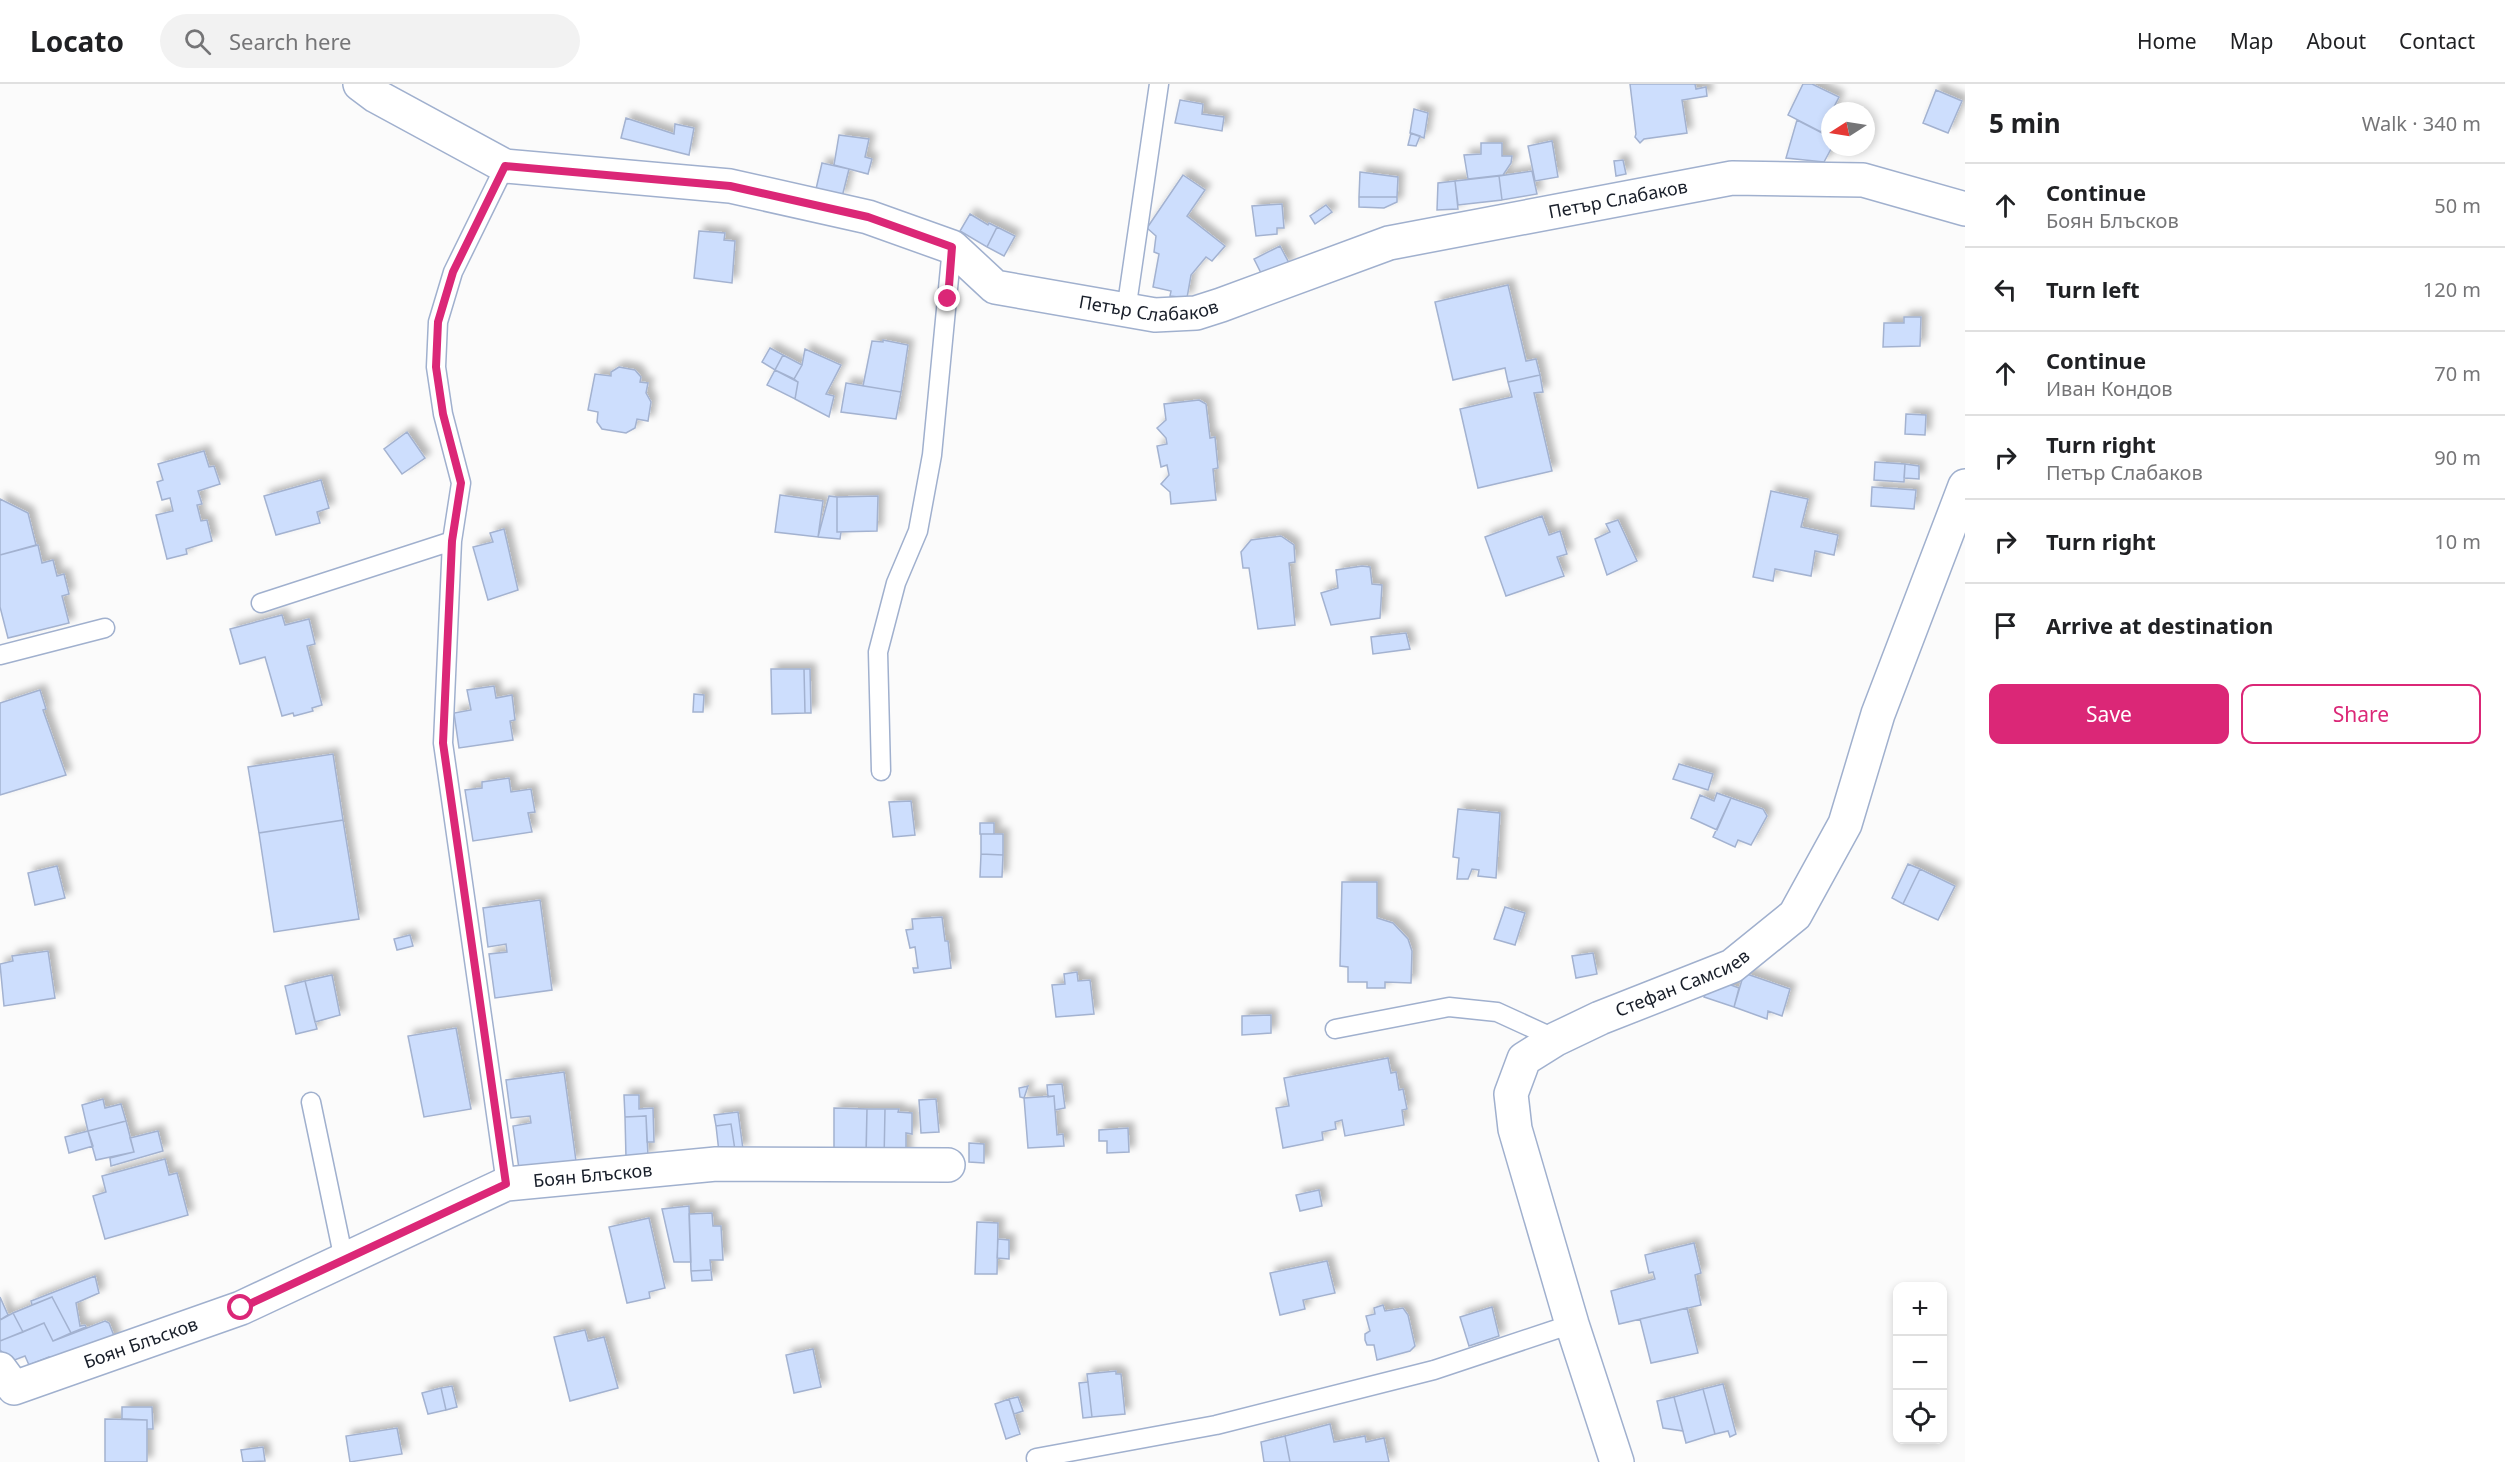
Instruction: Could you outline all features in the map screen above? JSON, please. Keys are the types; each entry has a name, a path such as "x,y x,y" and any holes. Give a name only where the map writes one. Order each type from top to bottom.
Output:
{"street":[{"name":"Петър Слабаков","path":"373,88 505,166 730,186 868,217 952,247 995,287 1155,315 1196,313 1389,243 1732,178 1863,180 1965,209"},
{"name":"Стефан Самсиев","path":"1617,1462 1572,1324 1515,1129 1511,1094 1524,1059 1556,1039 1600,1018 1732,966 1795,915 1845,824 1878,714 1965,486"},
{"name":"Боян Блъсков","path":"0,1370 14,1388 241,1308 506,1184 716,1164 948,1165"}],"lane":[{"path":"1126,311 1159,84"},
{"path":"505,166 453,272 438,322 436,367 443,414 461,483 452,541 443,743 506,1184"},
{"path":"881,771 878,652 896,583 918,531 932,455 952,247"},
{"path":"261,603 452,541"},
{"path":"0,655 105,628"},
{"path":"1335,1029 1449,1007 1497,1012 1556,1039"},
{"path":"311,1102 344,1260"},
{"path":"1036,1458 1216,1425 1423,1373 1572,1324"}],"building":[{"path":"1630,84 1695,84 1696,89 1706,87 1707,96 1682,100 1687,133 1644,139 1640,143 1635,137"},
{"path":"1803,84 1812,84 1839,97 1836,102 1821,102 1821,132 1788,115"},
{"path":"1936,90 1962,101 1948,133 1923,123"},
{"path":"1180,100 1203,104 1202,114 1224,117 1222,131 1175,123"},
{"path":"1414,109 1428,113 1424,138 1410,133"},
{"path":"626,118 674,134 675,124 694,128 689,155 621,138"},
{"path":"1797,120 1821,132 1821,156 1827,156 1824,162 1786,158"},
{"path":"1411,133 1420,136 1416,146 1408,145"},
{"path":"839,135 869,139 865,157 872,159 868,174 834,165"},
{"path":"1552,141 1558,177 1535,181 1528,146"},
{"path":"1481,143 1502,143 1502,156 1512,156 1511,163 1503,175 1468,179 1464,155 1481,154"},
{"path":"1623,160 1626,174 1616,176 1614,161"},
{"path":"822,163 849,169 842,197 816,189"},
{"path":"1532,171 1537,194 1502,200 1499,176"},
{"path":"1360,172 1398,177 1397,197 1359,197"},
{"path":"1183,175 1205,190 1187,216 1225,246 1212,261 1206,257 1191,275 1187,298 1170,296 1171,291 1153,287 1159,254 1154,252 1156,236 1147,228"},
{"path":"1499,176 1502,200 1458,205 1455,181"},
{"path":"1455,181 1458,209 1437,210 1438,183"},
{"path":"1359,197 1397,197 1397,202 1384,208 1359,207"},
{"path":"1282,204 1284,228 1277,228 1277,234 1256,236 1252,206"},
{"path":"1326,205 1332,212 1315,224 1310,216"},
{"path":"970,214 988,225 989,223 997,227 987,247 960,231"},
{"path":"997,227 1015,236 1004,256 987,247"},
{"path":"699,231 725,233 724,240 735,241 732,283 694,278"},
{"path":"1280,246 1289,263 1263,277 1254,259"},
{"path":"1508,285 1526,361 1536,359 1540,375 1508,382 1505,368 1453,380 1435,302"},
{"path":"1904,317 1921,317 1920,346 1883,347 1884,323 1904,323"},
{"path":"883,340 908,345 901,392 863,386 872,341 883,342"},
{"path":"770,348 783,355 775,370 762,362"},
{"path":"805,349 841,365 826,394 834,396 829,417 795,399 798,382 794,379 802,365"},
{"path":"783,355 802,365 794,379 775,370"},
{"path":"619,367 635,370 641,377 640,382 648,383 646,393 651,402 648,421 637,419 635,428 626,433 602,429 597,422 598,412 588,410 595,374 611,376 611,372"},
{"path":"775,370 798,382 795,399 767,385"},
{"path":"1540,375 1543,392 1534,393 1552,471 1478,488 1460,409 1512,397 1508,382"},
{"path":"846,383 901,392 896,419 841,412"},
{"path":"1199,400 1206,404 1210,438 1215,437 1218,468 1213,469 1216,500 1171,504 1170,492 1161,484 1169,475 1167,465 1161,467 1157,446 1167,444 1166,438 1157,428 1166,420 1164,404"},
{"path":"1906,414 1926,415 1925,435 1905,434"},
{"path":"407,432 425,458 402,474 384,449"},
{"path":"204,451 209,467 214,466 220,484 198,491 202,504 197,505 201,521 207,520 212,541 186,549 187,554 167,559 156,515 173,511 170,498 162,500 157,482 163,480 158,464"},
{"path":"1875,462 1905,464 1904,482 1874,480"},
{"path":"1905,464 1919,466 1919,479 1904,478"},
{"path":"321,480 329,508 317,512 320,523 276,535 264,496"},
{"path":"1872,487 1916,490 1914,509 1871,506"},
{"path":"1771,491 1808,499 1801,527 1838,535 1834,555 1815,551 1811,576 1775,569 1773,581 1753,577"},
{"path":"780,495 823,501 818,537 775,532"},
{"path":"829,496 837,497 837,532 841,532 840,539 818,537"},
{"path":"878,496 877,531 837,532 837,497"},
{"path":"0,499 28,513 36,545 0,555"},
{"path":"1542,516 1549,535 1560,531 1567,554 1557,557 1564,576 1506,596 1485,537"},
{"path":"1618,520 1637,561 1607,575 1595,539 1610,532 1606,524"},
{"path":"504,529 518,590 488,600 473,547 493,542 490,533"},
{"path":"1281,536 1294,545 1295,562 1289,563 1295,625 1258,629 1249,568 1243,568 1241,552 1251,540"},
{"path":"38,545 42,563 53,560 57,576 64,574 69,594 62,596 69,623 8,638 0,607 0,555"},
{"path":"1370,567 1372,584 1382,585 1380,618 1331,625 1321,593 1338,588 1336,570"},
{"path":"282,615 285,625 309,619 315,644 307,646 322,705 312,708 313,711 294,716 293,713 282,716 265,657 240,664 230,629"},
{"path":"1406,633 1410,649 1373,654 1371,637"},
{"path":"771,669 804,669 805,713 772,714"},
{"path":"804,669 810,669 811,713 805,713"},
{"path":"494,686 496,698 512,695 515,720 510,721 513,740 459,748 454,713 471,710 467,690"},
{"path":"40,690 46,709 43,710 66,775 0,795 0,703"},
{"path":"694,694 704,695 703,712 693,712"},
{"path":"333,754 343,820 259,833 248,767"},
{"path":"1679,764 1713,774 1708,790 1673,779"},
{"path":"509,778 511,792 531,789 535,812 528,813 532,832 473,841 465,790 482,788 482,782"},
{"path":"1717,793 1731,798 1717,830 1691,818 1700,795 1714,801"},
{"path":"1731,798 1763,809 1767,816 1751,845 1738,840 1735,847 1713,837"},
{"path":"911,801 915,835 893,837 889,802"},
{"path":"1458,809 1500,813 1496,878 1478,876 1479,870 1472,869 1468,879 1457,879 1459,858 1453,857"},
{"path":"343,820 359,919 274,932 259,833"},
{"path":"980,823 994,823 994,834 980,834"},
{"path":"981,834 1003,834 1003,855 981,854"},
{"path":"981,854 1003,855 1002,877 980,877"},
{"path":"1908,864 1920,869 1903,904 1892,898"},
{"path":"57,866 65,898 35,905 28,873"},
{"path":"1920,869 1955,886 1938,920 1903,904"},
{"path":"1342,882 1377,882 1377,918 1393,923 1408,939 1412,951 1411,983 1385,982 1385,988 1367,988 1367,982 1348,982 1348,967 1340,966"},
{"path":"540,900 552,990 495,998 489,954 507,952 506,944 488,947 483,908"},
{"path":"1505,907 1525,913 1515,945 1494,939"},
{"path":"942,917 951,968 914,973 913,968 918,968 915,947 910,948 906,930 913,929 912,919"},
{"path":"410,935 413,946 397,950 394,939"},
{"path":"48,951 55,998 4,1006 0,964 13,961 12,956"},
{"path":"1593,953 1597,974 1576,978 1572,956"},
{"path":"1077,972 1078,981 1090,980 1094,1014 1056,1017 1052,985 1065,984 1064,974"},
{"path":"1744,973 1790,989 1782,1016 1768,1011 1767,1019 1734,1007"},
{"path":"332,975 340,1015 315,1022 305,981"},
{"path":"1710,977 1739,988 1734,1007 1704,997"},
{"path":"305,981 317,1029 296,1034 285,986"},
{"path":"1271,1015 1271,1033 1242,1035 1242,1016"},
{"path":"456,1028 471,1109 424,1117 408,1036"},
{"path":"1388,1058 1391,1073 1396,1072 1399,1090 1403,1089 1407,1109 1402,1110 1404,1125 1345,1136 1342,1120 1335,1122 1336,1129 1322,1132 1323,1140 1283,1148 1276,1108 1289,1106 1284,1078"},
{"path":"564,1072 576,1161 519,1169 513,1126 531,1123 530,1116 511,1118 506,1080"},
{"path":"1062,1084 1065,1108 1055,1110 1054,1096 1048,1097 1047,1085"},
{"path":"1028,1086 1024,1098 1020,1097 1019,1088"},
{"path":"624,1095 639,1095 639,1109 653,1108 654,1142 647,1142 646,1116 625,1117"},
{"path":"1054,1096 1057,1135 1063,1134 1064,1146 1028,1148 1024,1098"},
{"path":"103,1099 105,1108 121,1104 126,1121 88,1131 82,1105"},
{"path":"936,1099 939,1132 921,1133 919,1100"},
{"path":"834,1108 867,1109 866,1152 834,1151"},
{"path":"867,1109 885,1109 884,1161 866,1160"},
{"path":"885,1109 899,1109 898,1112 912,1113 912,1134 906,1133 906,1161 884,1161"},
{"path":"738,1112 743,1149 735,1150 731,1124 716,1126 714,1115"},
{"path":"646,1116 648,1156 626,1158 625,1117"},
{"path":"126,1121 134,1152 96,1160 88,1131"},
{"path":"731,1124 735,1150 719,1152 716,1126"},
{"path":"1128,1128 1129,1152 1107,1153 1107,1141 1099,1141 1099,1130"},
{"path":"88,1131 93,1146 69,1153 65,1137"},
{"path":"158,1131 163,1151 111,1166 110,1158 134,1152 130,1138"},
{"path":"969,1143 984,1144 984,1163 969,1162"},
{"path":"165,1159 169,1175 177,1173 188,1215 105,1239 93,1196 106,1192 102,1176"},
{"path":"1319,1190 1322,1206 1300,1211 1296,1195"},
{"path":"689,1206 691,1262 674,1262 662,1209"},
{"path":"712,1213 713,1226 721,1226 723,1260 710,1260 711,1270 691,1271 689,1214"},
{"path":"649,1218 665,1288 649,1292 650,1298 627,1303 609,1227"},
{"path":"977,1222 998,1223 997,1274 975,1274"},
{"path":"998,1239 1009,1240 1009,1259 997,1258"},
{"path":"1694,1243 1701,1273 1695,1275 1701,1305 1619,1324 1611,1291 1655,1279 1653,1272 1649,1273 1645,1255"},
{"path":"1327,1261 1335,1293 1303,1300 1305,1309 1280,1315 1270,1273"},
{"path":"711,1270 712,1280 692,1281 691,1271"},
{"path":"95,1276 99,1293 76,1303 80,1326 85,1325 86,1327 71,1333 52,1297 32,1305 31,1301"},
{"path":"0,1297 8,1315 0,1320"},
{"path":"52,1297 71,1333 53,1341 44,1323 23,1332 13,1313"},
{"path":"1383,1305 1385,1311 1403,1308 1408,1315 1415,1346 1410,1351 1377,1360 1374,1345 1367,1345 1365,1340 1365,1334 1370,1331 1366,1316 1375,1314 1374,1308"},
{"path":"1492,1307 1499,1336 1469,1346 1460,1317"},
{"path":"1687,1308 1698,1353 1651,1363 1640,1319"},
{"path":"13,1313 23,1332 0,1341 0,1320"},
{"path":"105,1321 109,1323 116,1341 52,1364 49,1357 29,1365 25,1356 12,1361 0,1350 0,1341 44,1323 53,1341"},
{"path":"585,1330 588,1341 604,1337 618,1388 570,1401 554,1337"},
{"path":"813,1349 821,1387 794,1393 786,1355"},
{"path":"1116,1371 1116,1374 1121,1374 1125,1414 1092,1417 1087,1374"},
{"path":"1088,1382 1092,1417 1083,1418 1079,1383"},
{"path":"1723,1384 1736,1434 1730,1437 1728,1431 1715,1434 1703,1389"},
{"path":"452,1386 457,1407 446,1410 441,1388"},
{"path":"441,1388 446,1410 428,1414 422,1393"},
{"path":"1703,1389 1715,1434 1686,1443 1674,1397"},
{"path":"1018,1397 1023,1411 1014,1414 1009,1399"},
{"path":"1674,1397 1683,1431 1663,1428 1657,1401"},
{"path":"1009,1399 1020,1434 1006,1439 995,1404"},
{"path":"122,1407 152,1407 153,1429 147,1429 147,1420 122,1419"},
{"path":"105,1419 147,1420 147,1462 105,1462"},
{"path":"1330,1424 1334,1442 1365,1436 1366,1442 1384,1438 1389,1462 1290,1462 1285,1436"},
{"path":"397,1428 402,1454 350,1462 346,1436"},
{"path":"1285,1436 1290,1462 1264,1462 1261,1442"},
{"path":"263,1447 265,1461 243,1462 241,1450"}],"route":[{"path":"241,1308 506,1184 443,743 452,541 461,483 443,414 436,367 438,322 453,272 505,166 730,186 868,217 952,247 948,299"}]}
